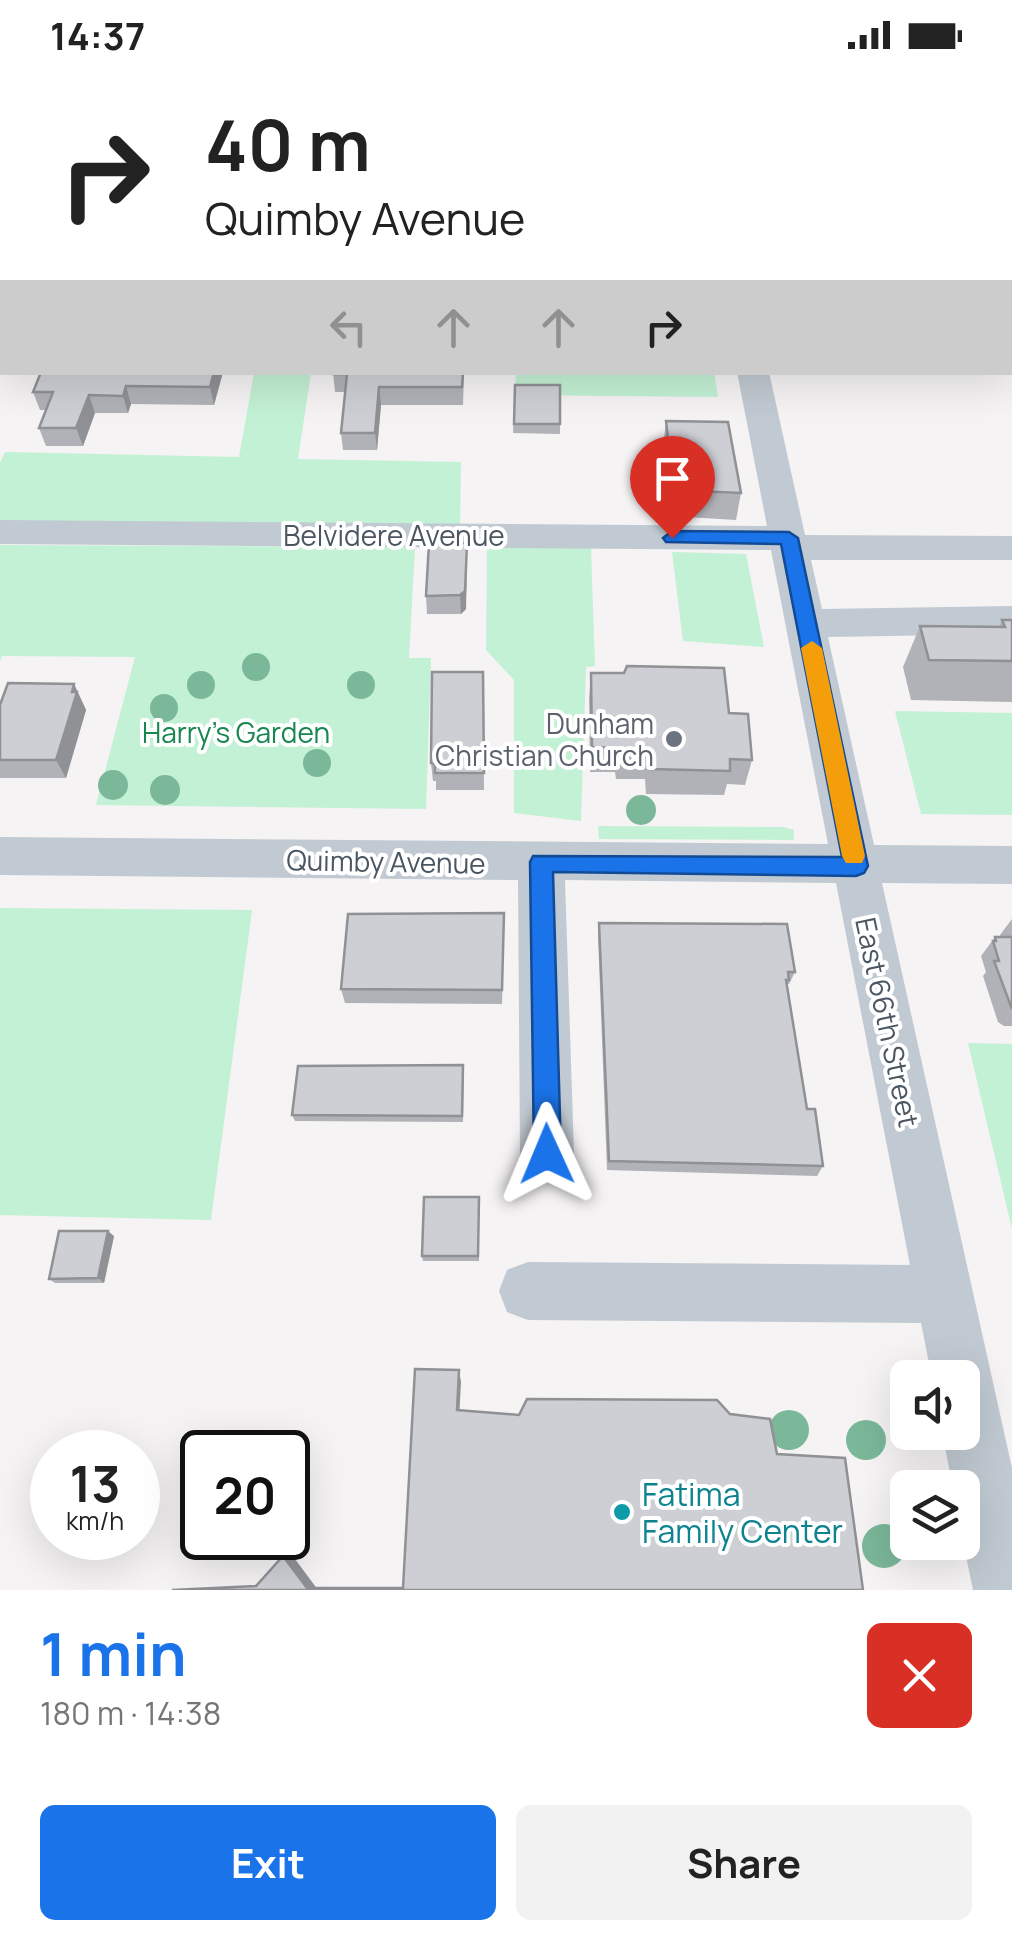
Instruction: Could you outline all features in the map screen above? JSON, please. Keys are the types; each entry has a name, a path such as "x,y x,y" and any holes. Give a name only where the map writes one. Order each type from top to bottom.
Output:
{"street":[{"name":"East 66th Street","path":"754,375 958,1360"},
{"name":"Belvidere Avenue","path":"0,532 1012,548"},
{"path":"806,623 1012,620"},
{"name":"Quimby Avenue","path":"0,856 1012,866"},
{"path":"541,862 547,1154"},
{"path":"528,1291 944,1294"},
{"name":"East 66th Street","path":"977,1450 1006,1590"}],"green space":[{"path":"254,375 311,375 298,459 461,462 460,529 0,522 0,463 5,452 239,457"},
{"path":"516,375 714,375 718,397 515,395"},
{"name":"Harry's Garden","path":"0,545 415,547 409,658 431,658 426,809 96,805 135,657 2,656 0,661"},
{"path":"591,547 595,666 586,667 581,821 514,813 514,680 486,650 487,548"},
{"path":"672,552 746,554 764,647 683,641"},
{"path":"895,711 1012,713 1012,815 921,814"},
{"path":"598,826 783,827 794,830 794,840 599,839"},
{"path":"0,908 252,910 211,1220 0,1215"},
{"path":"968,1043 1012,1044 1012,1229"}],"building":[{"path":"40,375 213,375 210,387 126,386 123,396 89,395 76,428 39,428 53,392 33,392"},
{"path":"347,375 463,375 462,387 379,387 375,433 341,433"},
{"path":"515,385 560,385 560,424 514,424"},
{"path":"666,421 728,422 741,493 674,490"},
{"path":"429,543 467,543 465,591 460,595 426,596"},
{"path":"1002,620 1012,620 1012,661 929,660 920,626 1005,627"},
{"path":"627,666 724,668 729,713 748,714 752,760 730,759 730,771 650,769 649,755 619,754 619,748 592,747 591,673 624,673"},
{"path":"432,672 483,672 484,773 435,773 435,764 431,763"},
{"path":"8,683 74,684 72,692 77,692 56,760 0,760 0,705"},
{"path":"504,913 502,990 341,989 348,914"},
{"path":"599,923 787,924 795,972 788,972 786,980 807,1109 815,1109 823,1166 609,1161"},
{"path":"995,937 1012,937 1012,1009 994,961 999,961"},
{"path":"463,1065 462,1116 292,1115 298,1066"},
{"path":"424,1197 479,1197 478,1256 422,1256"},
{"path":"59,1231 108,1231 98,1278 49,1279"},
{"name":"Fatima Family Center","path":"415,1369 459,1370 457,1410 519,1415 527,1399 717,1400 730,1414 770,1419 777,1454 845,1458 863,1590 172,1590 256,1586 279,1560 286,1560 307,1588 403,1588"}],"slow traffic":[{"path":"812,648 854,856"}],"place":[{"name":"Dunham Christian Church","path":"674,739"},
{"name":"Fatima Family Center","path":"622,1512"}],"route":[{"path":"547,1154 541,862 856,866 789,538 672,538"}]}
